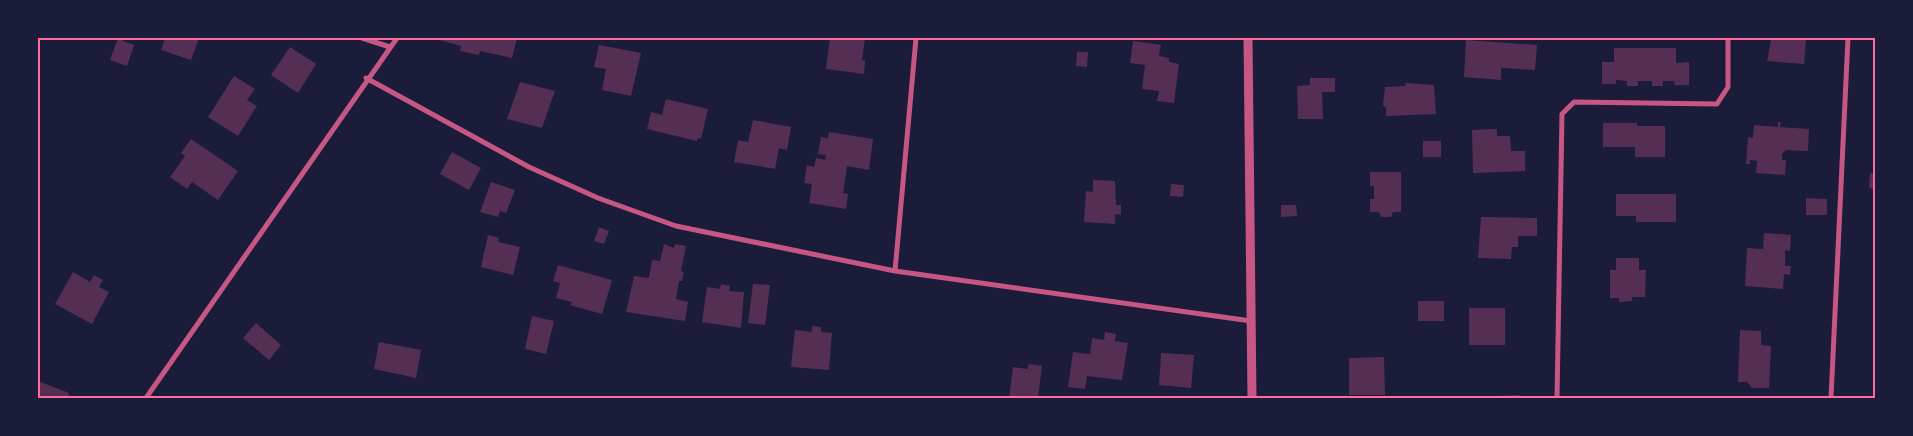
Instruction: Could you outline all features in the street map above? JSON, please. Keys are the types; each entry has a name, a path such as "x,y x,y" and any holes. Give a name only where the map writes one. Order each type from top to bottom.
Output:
{"street":[{"path":"362,38 390,47"},
{"path":"146,398 366,78 397,38"},
{"path":"895,271 916,38"},
{"path":"1248,38 1252,398"},
{"path":"1557,398 1562,114 1574,102 1717,104 1728,87 1728,38"},
{"path":"1831,398 1848,38"},
{"path":"366,78 529,167 598,198 676,226 895,271 1252,321"}],"building":[{"path":"118,38 124,38 123,41 134,45 127,66 110,60"},
{"path":"165,38 199,38 191,60 161,50"},
{"path":"432,38 517,38 512,58 480,51 479,55 460,51 461,46"},
{"path":"830,38 865,38 862,60 865,61 864,74 826,69"},
{"path":"1763,38 1811,38 1806,40 1804,64 1767,61 1771,40 1763,40"},
{"path":"1466,40 1537,45 1535,70 1501,68 1501,80 1464,77"},
{"path":"1133,41 1161,45 1159,56 1169,58 1169,62 1179,64 1174,103 1157,101 1159,91 1142,89 1145,65 1130,63"},
{"path":"599,45 641,53 631,96 602,90 606,69 594,67"},
{"path":"290,47 316,64 298,93 271,75"},
{"path":"1614,48 1676,48 1676,63 1689,62 1689,85 1674,85 1675,81 1663,81 1663,86 1652,86 1652,81 1638,81 1638,86 1627,86 1627,81 1616,80 1616,84 1602,84 1602,62 1614,62"},
{"path":"1077,52 1088,52 1087,67 1076,66"},
{"path":"1873,71 1876,71 1876,88 1873,88"},
{"path":"234,76 255,89 247,100 257,106 238,136 208,117"},
{"path":"1310,78 1335,78 1335,92 1322,92 1323,119 1298,119 1297,86 1310,85"},
{"path":"520,82 555,91 542,128 507,119"},
{"path":"1405,83 1434,85 1436,114 1386,116 1386,108 1383,105 1385,87 1406,86"},
{"path":"666,99 708,109 701,139 698,138 697,141 647,129 651,112 662,115"},
{"path":"753,120 791,127 787,150 779,148 775,169 734,162 738,140 748,142"},
{"path":"1778,122 1781,122 1780,127 1809,129 1808,151 1786,150 1782,154 1782,160 1786,160 1785,175 1756,173 1757,161 1750,160 1750,164 1746,164 1748,137 1753,138 1754,125 1778,127"},
{"path":"1603,123 1637,123 1637,126 1665,126 1665,157 1635,157 1635,147 1603,147"},
{"path":"1497,129 1497,136 1510,136 1511,151 1525,151 1525,171 1473,173 1472,130"},
{"path":"829,132 873,139 869,170 847,166 843,193 848,194 846,209 809,203 812,184 804,183 807,165 814,167 816,158 825,160 826,155 818,154 821,137 828,138"},
{"path":"191,139 238,171 218,200 192,182 187,189 170,177 185,156 181,153"},
{"path":"1423,141 1441,141 1441,157 1423,157"},
{"path":"452,152 481,168 469,190 440,174"},
{"path":"1370,172 1401,172 1401,212 1393,212 1391,217 1381,217 1379,212 1370,212 1370,199 1374,199 1374,186 1370,186"},
{"path":"1870,173 1876,174 1876,191 1869,187"},
{"path":"1093,180 1115,181 1116,205 1121,205 1121,215 1115,214 1115,224 1084,222 1086,191 1093,192"},
{"path":"491,182 515,190 506,213 500,211 498,217 480,212"},
{"path":"1171,184 1184,185 1183,197 1170,196"},
{"path":"1616,194 1676,194 1676,222 1636,222 1636,216 1616,216"},
{"path":"1806,198 1827,199 1827,215 1806,215"},
{"path":"1281,205 1296,205 1297,216 1281,217"},
{"path":"1481,217 1537,218 1537,236 1518,236 1518,247 1512,247 1511,259 1478,258"},
{"path":"599,227 609,231 604,244 594,241"},
{"path":"1764,233 1791,235 1790,251 1785,250 1785,266 1791,266 1790,275 1784,274 1783,289 1745,286 1747,248 1763,249"},
{"path":"488,235 499,238 498,242 520,247 513,275 481,267"},
{"path":"664,244 674,248 675,244 686,246 681,271 684,272 682,281 679,281 676,299 688,302 685,321 626,312 634,276 649,278 652,260 660,261"},
{"path":"1616,258 1639,258 1639,270 1646,270 1645,297 1632,297 1632,301 1619,302 1619,298 1610,298 1610,270 1616,270"},
{"path":"558,265 612,280 602,314 570,305 572,302 556,298 560,283 553,281"},
{"path":"73,272 90,282 94,275 103,280 99,287 109,292 92,324 55,304"},
{"path":"721,284 730,286 729,291 744,292 741,328 702,322 707,287 720,289"},
{"path":"753,284 770,285 765,325 748,323"},
{"path":"1418,301 1444,301 1444,321 1418,321"},
{"path":"1469,308 1505,308 1505,345 1469,345"},
{"path":"532,316 554,321 546,354 525,349"},
{"path":"256,323 281,345 269,360 243,338"},
{"path":"812,326 821,327 821,332 832,333 829,370 791,367 795,330 812,332"},
{"path":"1740,330 1761,331 1761,345 1771,346 1769,388 1752,388 1747,382 1738,382"},
{"path":"1105,332 1116,334 1115,341 1128,343 1122,380 1087,376 1085,389 1068,387 1073,352 1090,354 1092,338 1104,340"},
{"path":"379,342 421,350 416,378 374,369"},
{"path":"1161,353 1194,355 1191,388 1159,385"},
{"path":"1384,357 1385,395 1349,395 1349,358"},
{"path":"1028,364 1042,366 1038,398 1009,398 1013,367 1028,369"},
{"path":"38,381 69,393 68,398 38,398"},
{"path":"1520,395 1520,398 1472,398 1472,397"}]}
